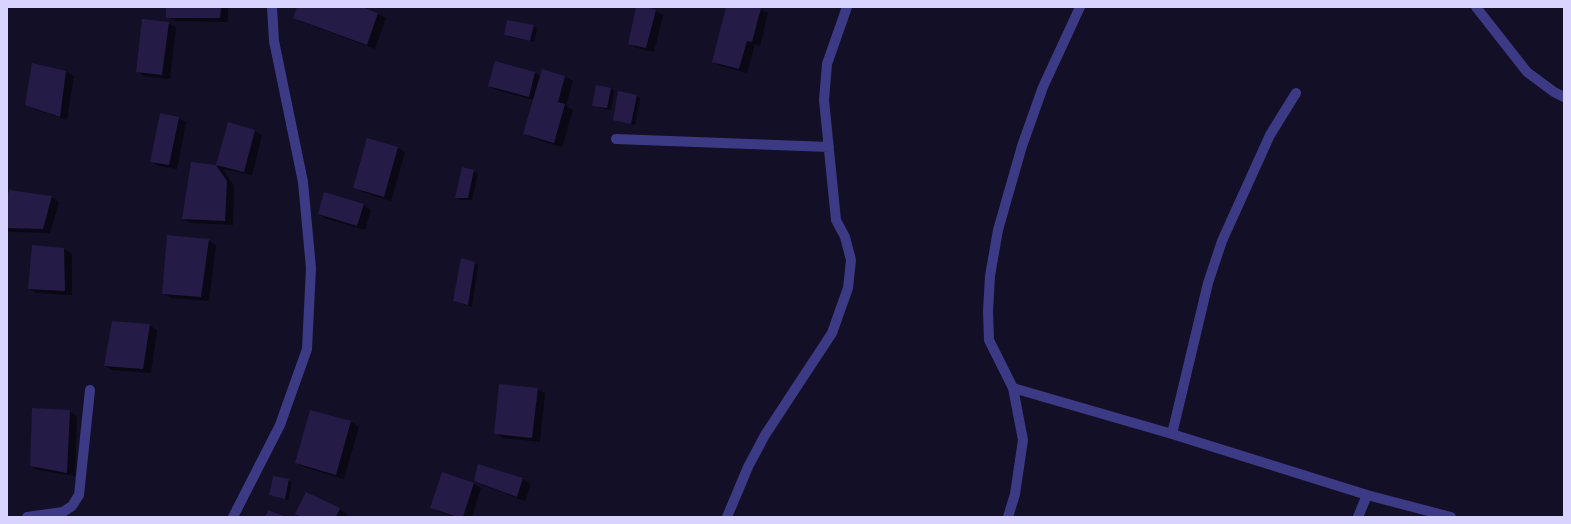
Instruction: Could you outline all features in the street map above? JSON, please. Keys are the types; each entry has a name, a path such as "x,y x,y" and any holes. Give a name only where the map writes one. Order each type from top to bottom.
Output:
{"street":[{"path":"233,517 280,425 307,349 311,268 303,182 274,41 272,7"},
{"path":"727,517 748,467 765,435 832,333 848,288 851,260 845,237 836,220 824,100 827,64 847,7"},
{"path":"1008,517 1015,494 1023,440 1013,388 989,340 988,311 990,276 998,230 1022,146 1043,87 1080,7"},
{"path":"1476,7 1527,72 1554,92 1564,97"},
{"path":"1172,434 1208,283 1222,241 1270,135 1296,93"},
{"path":"616,139 828,147"},
{"path":"1013,388 1172,434 1367,495 1451,517"},
{"path":"27,517 63,512 72,506 79,495 90,390"},
{"path":"1358,517 1367,495"}],"building":[{"path":"166,7 221,7 220,18 166,18"},
{"path":"297,7 362,7 378,13 367,45 293,18"},
{"path":"636,7 646,7 656,10 646,48 628,44"},
{"path":"726,7 761,8 752,42 747,41 739,69 712,62"},
{"path":"142,19 169,22 162,75 136,72"},
{"path":"507,20 534,25 530,41 504,35"},
{"path":"495,61 535,72 529,97 488,86"},
{"path":"32,63 66,71 60,117 25,105"},
{"path":"542,69 565,76 558,102 565,104 554,143 523,134"},
{"path":"596,85 611,88 607,108 592,106"},
{"path":"618,91 637,95 631,124 613,120"},
{"path":"160,113 179,117 169,165 150,162"},
{"path":"228,122 255,130 244,172 216,165"},
{"path":"367,138 398,147 384,197 353,188"},
{"path":"191,162 216,165 227,181 225,221 182,219"},
{"path":"462,167 474,170 468,198 455,198"},
{"path":"9,190 52,196 43,229 7,228 7,198"},
{"path":"324,192 364,204 357,226 318,214"},
{"path":"167,235 209,239 201,297 162,294"},
{"path":"32,245 64,248 65,291 28,289"},
{"path":"461,258 475,262 468,305 453,301"},
{"path":"112,321 150,324 143,369 104,366"},
{"path":"499,384 538,388 532,438 494,434"},
{"path":"32,408 70,410 67,473 30,466"},
{"path":"310,410 351,421 336,475 295,463"},
{"path":"478,464 523,478 517,497 474,481"},
{"path":"442,472 474,483 463,517 458,517 430,508"},
{"path":"273,476 289,479 285,499 269,495"},
{"path":"306,492 340,508 336,517 301,517 295,514"},
{"path":"268,510 286,517 265,517"}]}
